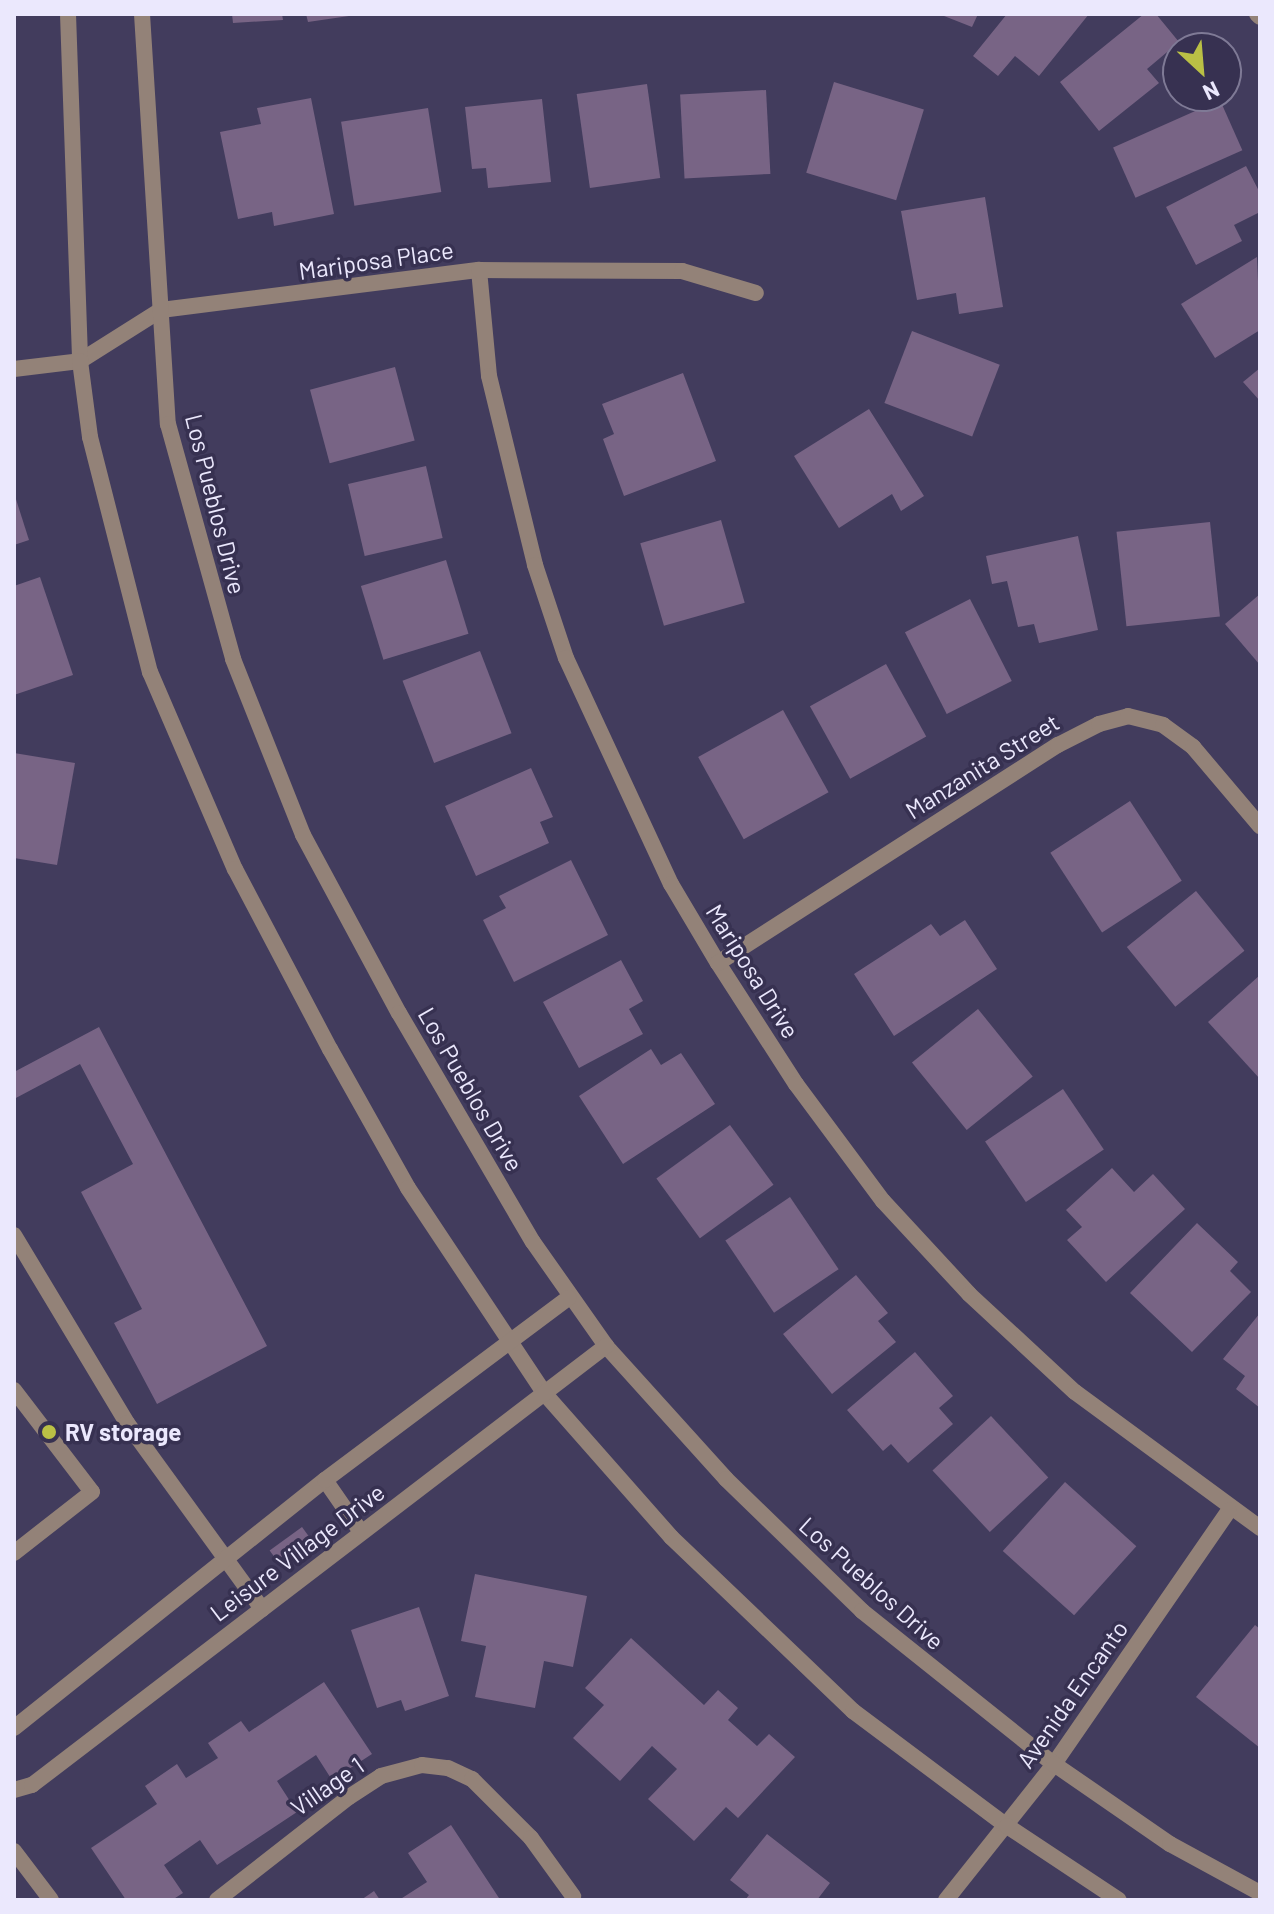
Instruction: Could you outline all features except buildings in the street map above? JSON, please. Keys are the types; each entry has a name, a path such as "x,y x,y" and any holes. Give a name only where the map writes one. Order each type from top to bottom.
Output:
{"street":[{"path":"68,14 80,361 90,437 150,672 235,869 330,1049 408,1188 509,1343 545,1394 671,1537 771,1637 853,1711 1007,1826 1119,1900"},
{"name":"Los Pueblos Drive","path":"142,14 168,424 188,511 233,659 303,835 399,1013 568,1298 606,1346 726,1479 862,1611 1054,1764 1170,1844 1260,1893"},
{"name":"Mariposa Place","path":"14,369 80,361 161,310 479,270 682,271 756,293"},
{"name":"Mariposa Drive","path":"479,270 489,376 535,565 566,658 671,884 718,963 796,1084 883,1201 969,1294 1075,1392 1229,1510 1260,1528"},
{"name":"Manzanita Street","path":"718,963 1058,745 1099,724 1128,716 1163,725 1193,747 1260,826"},
{"path":"14,1235 127,1423 262,1609"},
{"name":"Leisure Village Drive","path":"14,1728 325,1480 568,1298"},
{"name":"Leisure Village Drive","path":"14,1790 32,1785 606,1346"},
{"path":"14,1390 92,1492 14,1553"},
{"path":"325,1480 361,1532"},
{"name":"Avenida Encanto","path":"946,1900 1054,1764 1229,1510"},
{"name":"Village 1","path":"217,1900 349,1797 381,1776 422,1765 448,1768 472,1779 531,1838 573,1896"},
{"path":"14,1851 51,1900"}],"place":[{"name":"RV storage","path":"49,1432"}]}
